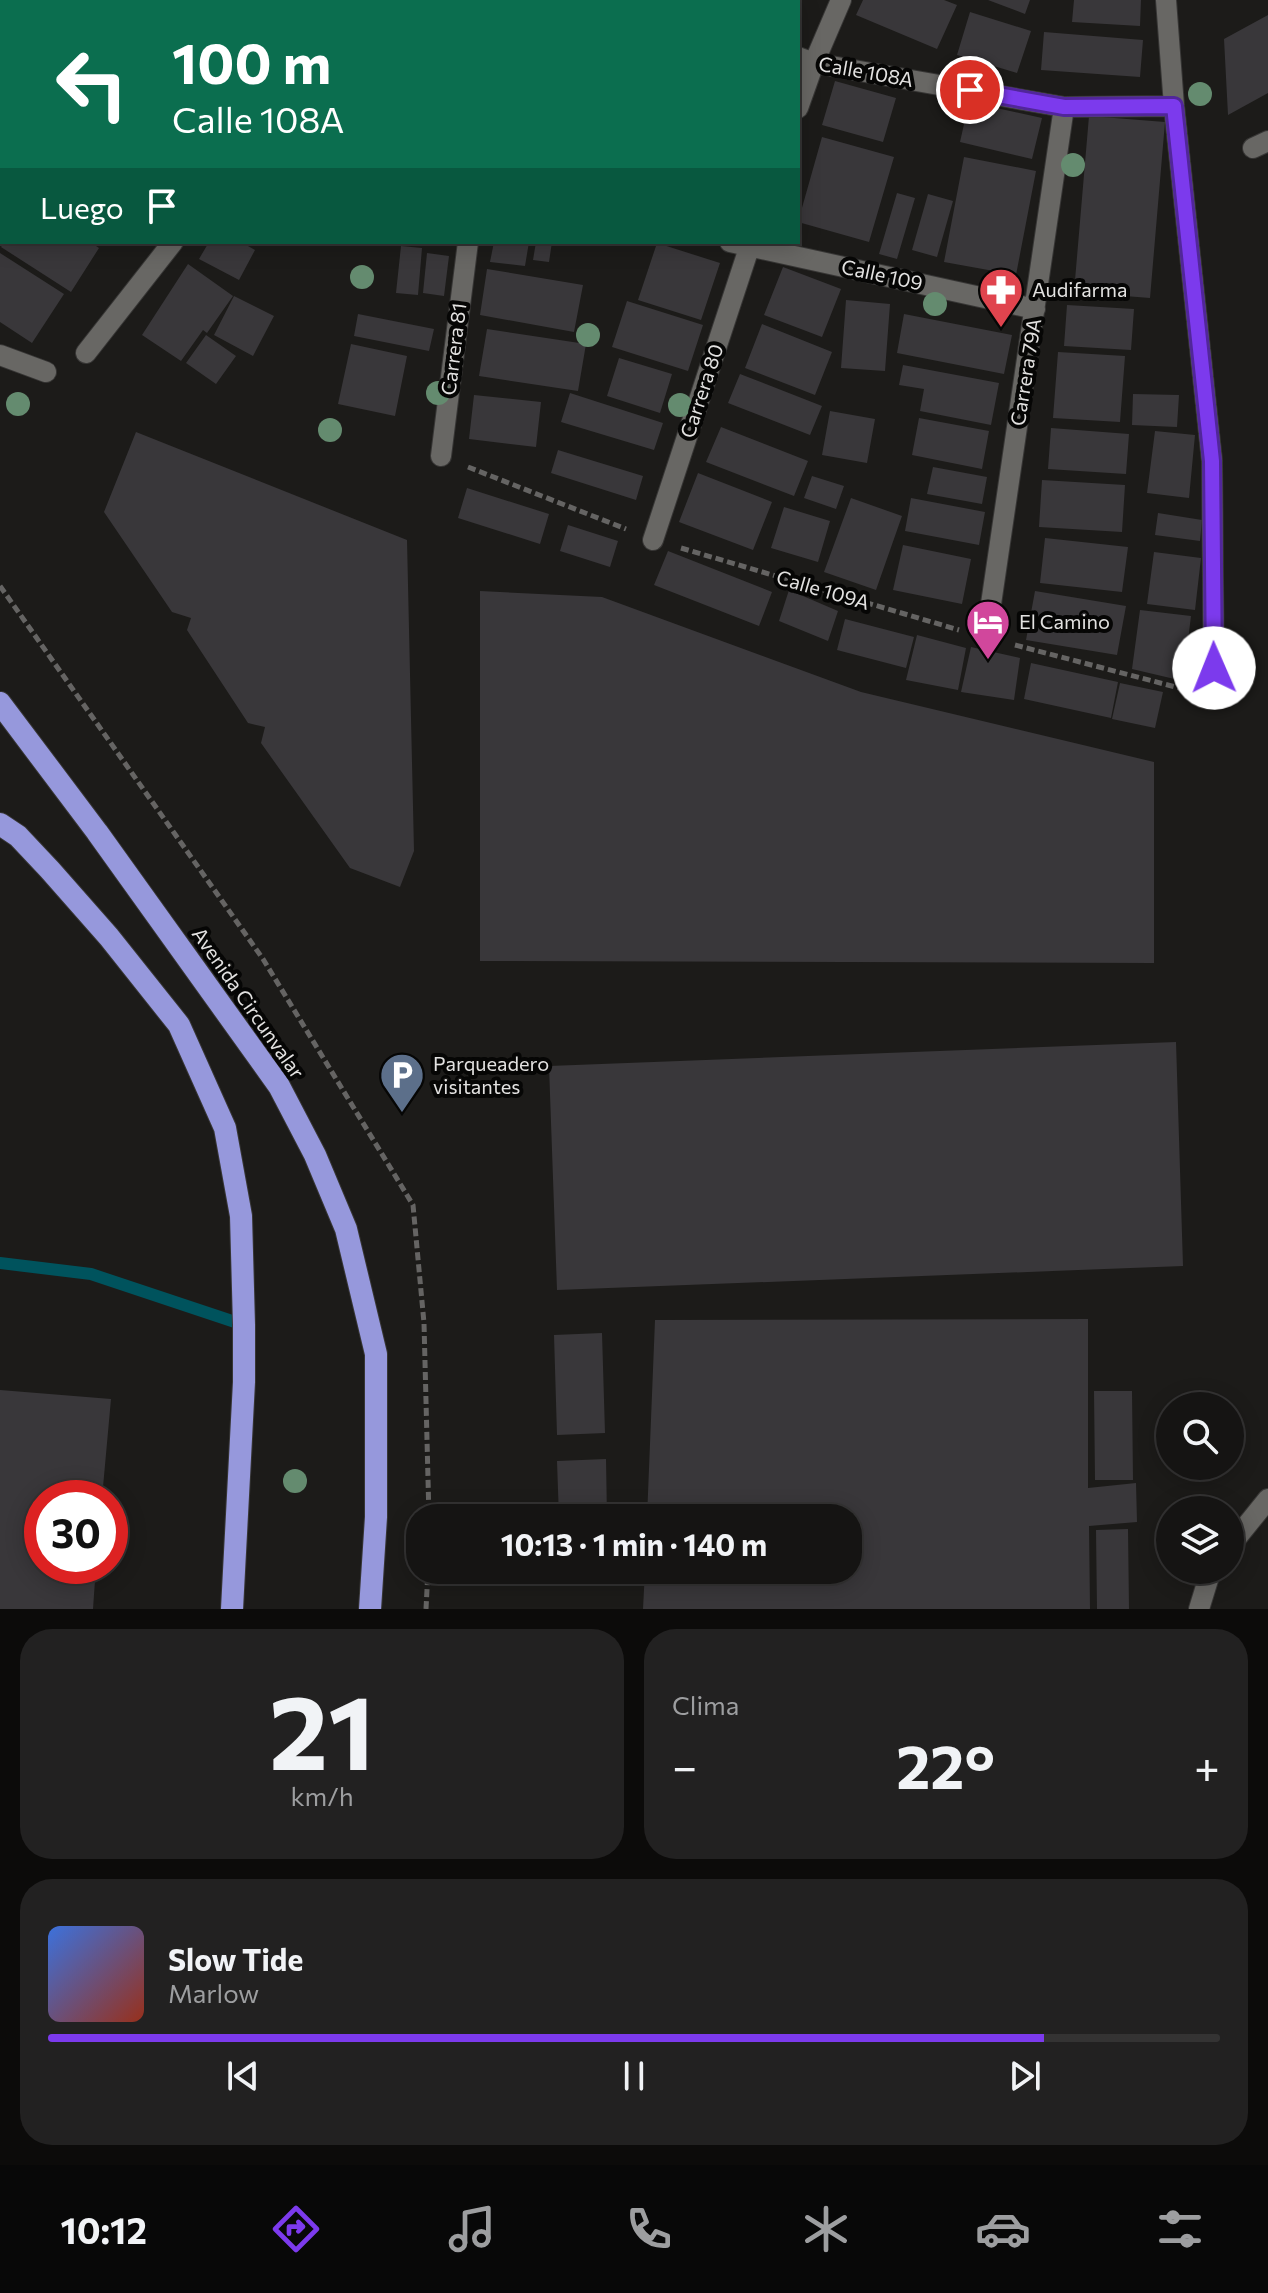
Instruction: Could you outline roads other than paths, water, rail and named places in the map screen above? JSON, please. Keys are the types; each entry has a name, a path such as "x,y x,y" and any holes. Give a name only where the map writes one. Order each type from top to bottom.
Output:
{"highway":[{"name":"Avenida Circunvalar","path":"0,703 97,832 279,1086 315,1155 346,1229 376,1354 376,1517 370,1609"},
{"path":"0,824 18,836 99,925 179,1025 225,1128 241,1216 244,1325 244,1382 232,1609"}],"street":[{"path":"800,96 806,60 841,0"},
{"path":"1166,0 1174,106 1212,461 1214,697"},
{"name":"Calle 108A","path":"806,60 1064,107 1174,106"},
{"name":"Carrera 79A","path":"986,638 1064,107"},
{"path":"86,353 171,244"},
{"name":"Carrera 81","path":"441,456 468,244"},
{"name":"Carrera 80","path":"653,540 744,244"},
{"name":"Calle 109","path":"748,244 1035,309"},
{"path":"0,355 46,372"},
{"path":"1244,1529 1268,1499"},
{"path":"1199,1609 1207,1584"}],"waterway":[{"path":"0,1263 91,1274 244,1325"}],"place":[{"name":"Audifarma","path":"1001,329"},
{"name":"El Camino","path":"988,661"},
{"name":"Parqueadero visitantes","path":"402,1114"}]}
